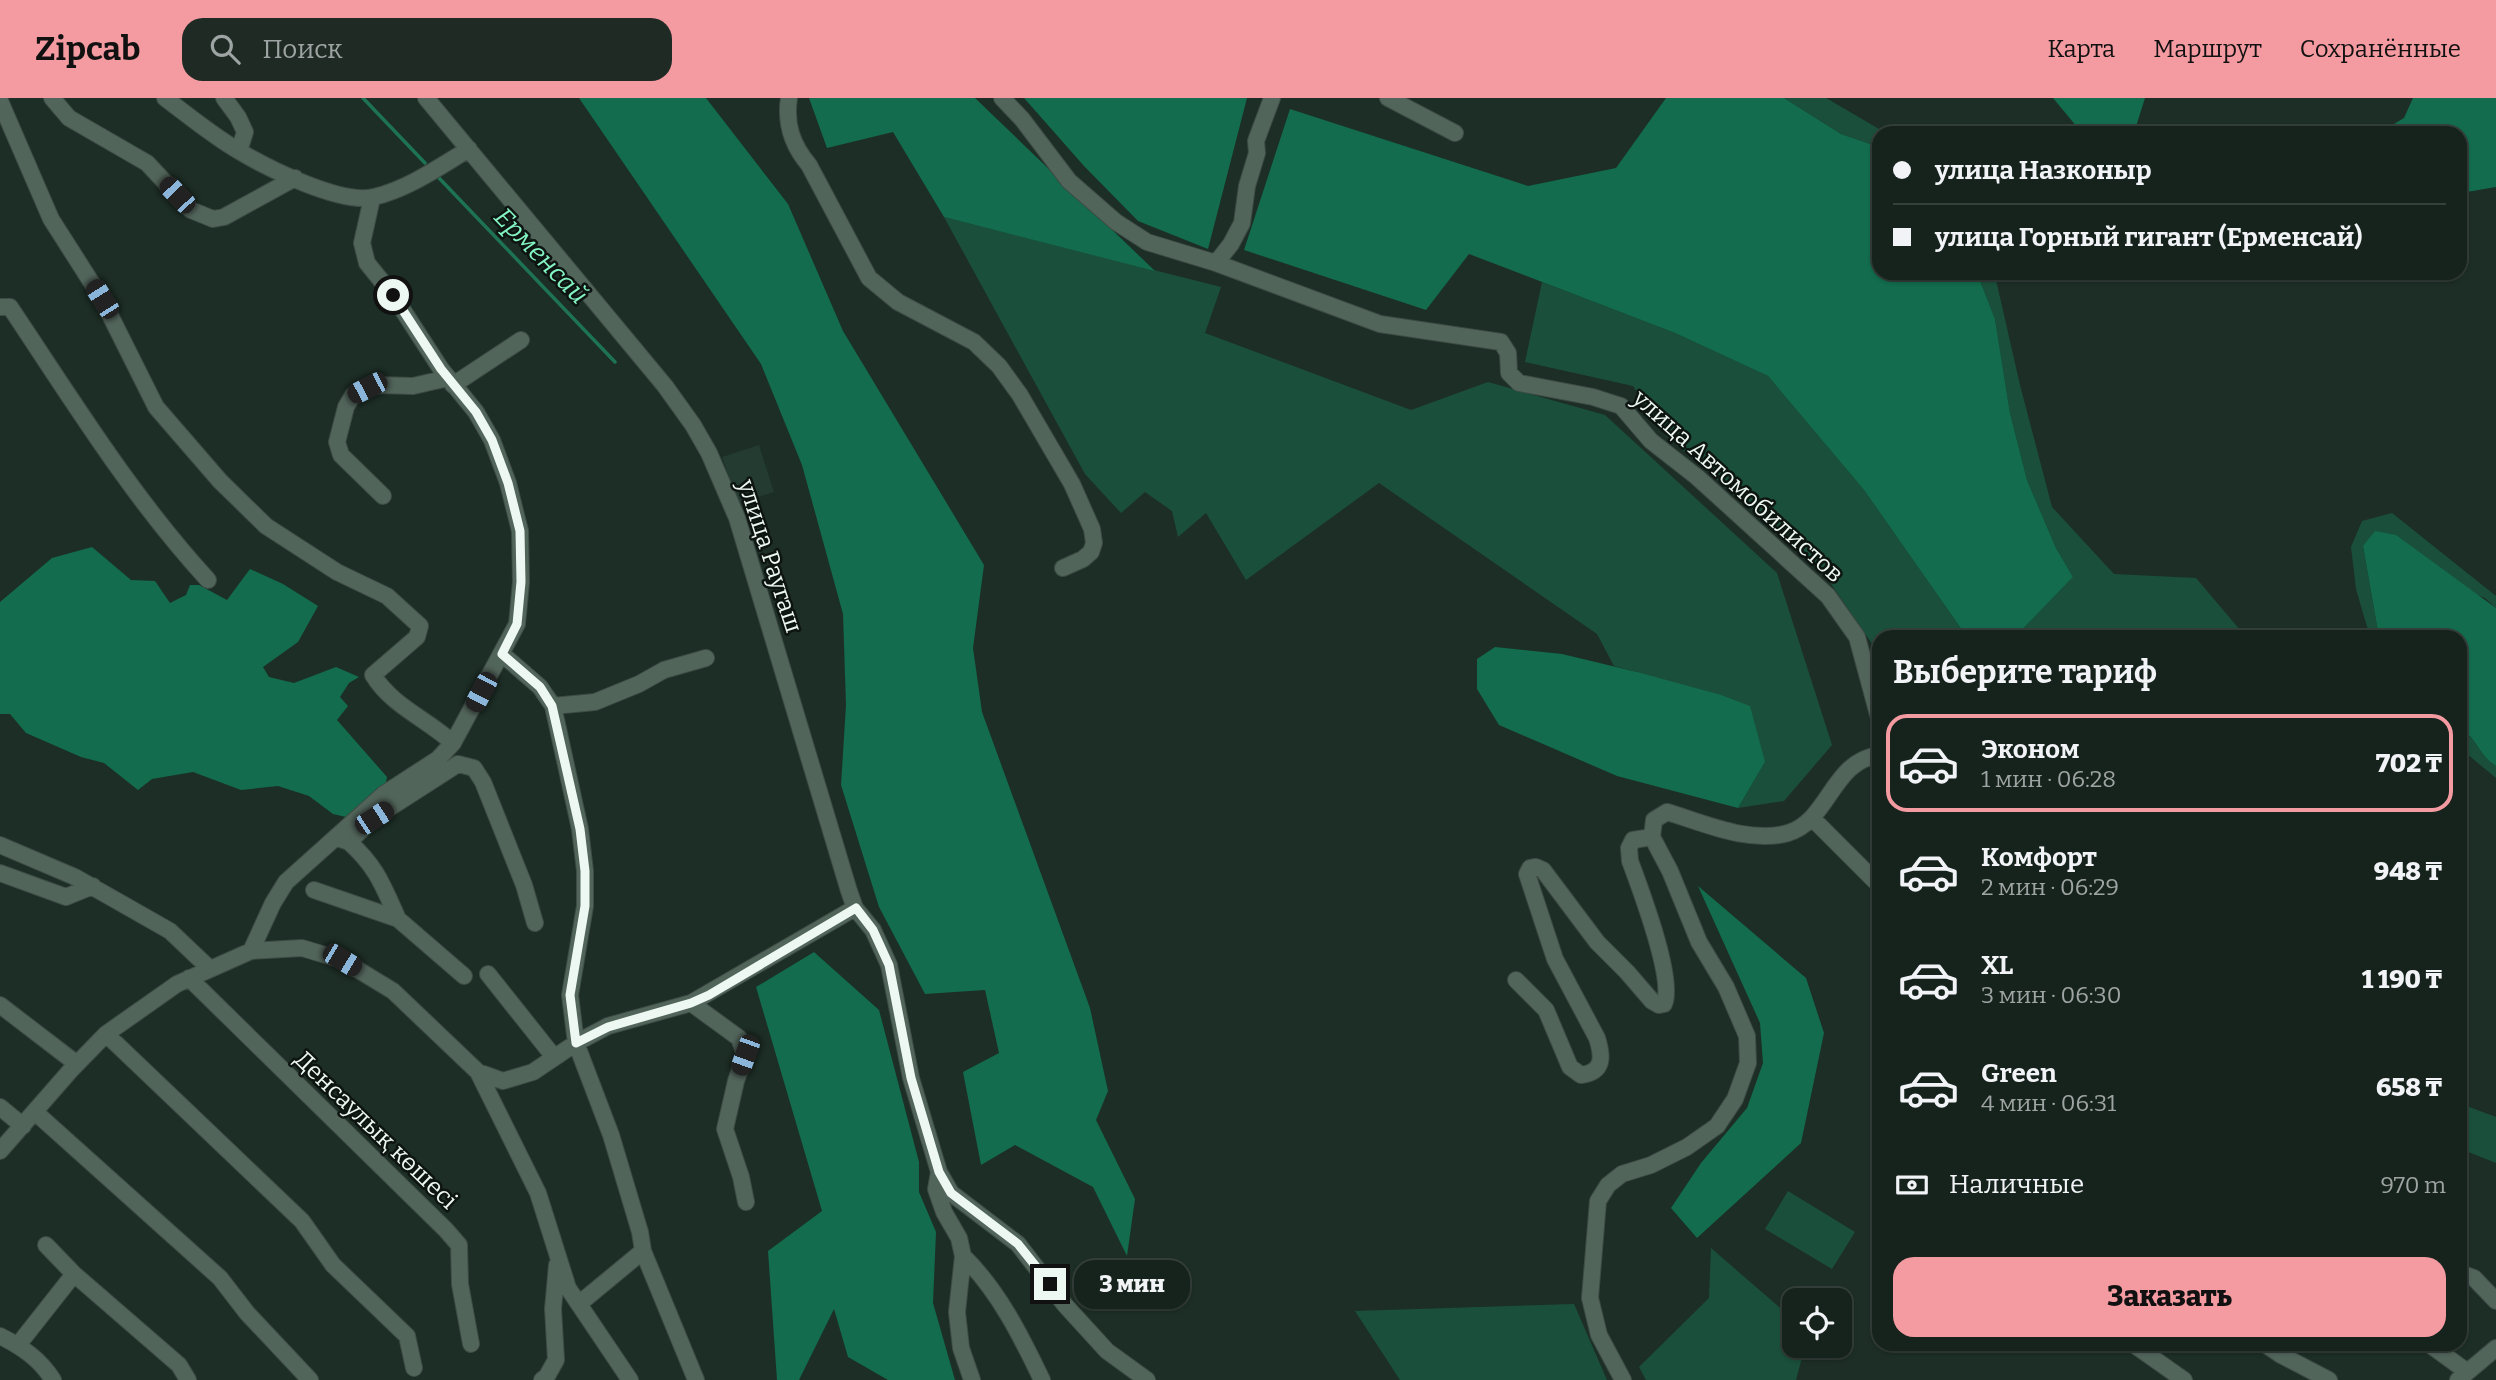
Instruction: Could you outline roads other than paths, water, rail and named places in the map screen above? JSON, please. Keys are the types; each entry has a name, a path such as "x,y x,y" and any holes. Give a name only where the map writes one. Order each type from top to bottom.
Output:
{"street":[{"path":"52,98 69,118 147,163 191,210 213,219 224,218 295,178"},
{"path":"165,98 239,151 308,186 340,196 372,198 408,185 469,149"},
{"path":"224,98 245,132 239,151"},
{"name":"улица Раугаш","path":"426,98 632,343 694,425 709,453 737,518 856,908 873,930 889,965 911,1078 939,1172"},
{"path":"789,98 789,127 796,150 808,165 869,278 898,302 974,342 999,366 1057,456 1092,529 1094,543 1091,552 1083,559 1063,568"},
{"name":"улица Автомобилистов","path":"1002,98 1022,119 1069,181 1116,222 1147,242 1216,263 1380,324 1501,342 1508,353 1509,373 1519,383 1593,397 1621,406 1651,441 1698,477 1828,596 1857,637 1872,692"},
{"path":"1216,263 1231,244 1242,223 1247,186 1255,162 1256,141 1272,98"},
{"path":"1388,98 1455,133"},
{"path":"0,101 51,219 102,299 156,407 220,481 266,526 337,572 387,596 421,626 417,637 373,675 396,701 453,743"},
{"path":"343,840 384,794 438,758 453,743 517,624 521,582 520,531 508,483 492,440 476,412 451,382 393,295 367,263 362,243 372,198"},
{"path":"0,307 10,307 120,473 171,539 208,580"},
{"path":"383,496 341,455 337,442 346,407 353,395 367,388 451,382 521,340"},
{"path":"502,654 540,687 552,706 580,829 585,871 585,906 570,995 576,1043 611,1135 640,1232 643,1251 696,1380"},
{"path":"552,706 595,702 639,684 664,670 706,658"},
{"path":"1623,1380 1599,1335 1590,1298 1598,1201 1608,1185 1622,1174 1651,1165 1687,1147 1717,1126 1735,1099 1748,1063 1747,1036 1726,987 1699,942 1670,871 1652,837 1654,820 1667,812 1743,834 1786,834 1801,828 1812,818 1853,764 1872,756"},
{"path":"251,951 286,882 374,818 458,764 474,768 484,782 524,885 535,923"},
{"path":"1812,818 1872,879"},
{"path":"1516,980 1546,1010 1570,1067 1581,1075 1592,1073 1600,1066 1601,1053 1597,1038 1555,959 1527,874 1530,868 1536,867 1543,870 1597,942 1628,972 1652,1001 1659,1005 1664,1004 1667,997 1666,983 1656,934 1630,861 1629,848 1633,840 1652,837"},
{"path":"343,840 368,858 398,919"},
{"path":"0,845 75,877 170,931 209,968"},
{"path":"0,873 66,897 93,887"},
{"path":"314,890 398,919 464,976"},
{"path":"478,1072 503,1081 533,1072 576,1043 608,1027 691,1003 856,908"},
{"path":"0,1151 106,1034 137,1010 189,978 251,951 302,948 342,960 393,991 478,1072 538,1193 568,1288 630,1380"},
{"path":"488,974 554,1057"},
{"name":"Денсаулық көшесі","path":"189,978 446,1230 458,1245 460,1284 471,1343"},
{"path":"691,1003 739,1038 745,1055 725,1129 741,1177 746,1202"},
{"path":"0,1005 77,1064"},
{"path":"106,1034 302,1221 333,1265 407,1336 414,1368"},
{"path":"0,1107 23,1126"},
{"path":"35,1112 220,1278 247,1313 310,1380"},
{"path":"939,1172 936,1189 944,1212 959,1238 963,1256 957,1312 961,1348 972,1380"},
{"path":"939,1172 951,1193 1018,1244 1065,1305 1107,1351 1147,1380"},
{"path":"46,1245 74,1274 179,1365 188,1380"},
{"path":"580,1303 643,1251"},
{"path":"541,1380 547,1376 556,1360 553,1309 558,1255"},
{"path":"963,1256 1001,1303 1042,1380"},
{"path":"18,1345 74,1274"},
{"path":"2467,1276 2474,1278 2496,1301"},
{"path":"0,1336 18,1345 43,1365 53,1380"},
{"path":"2436,1351 2462,1376 2496,1348"},
{"path":"2143,1351 2183,1380"},
{"path":"2275,1351 2329,1380"}],"waterway":[{"name":"Ерменсай","path":"363,98 425,163"},
{"name":"Ерменсай","path":"439,178 615,362"}]}
